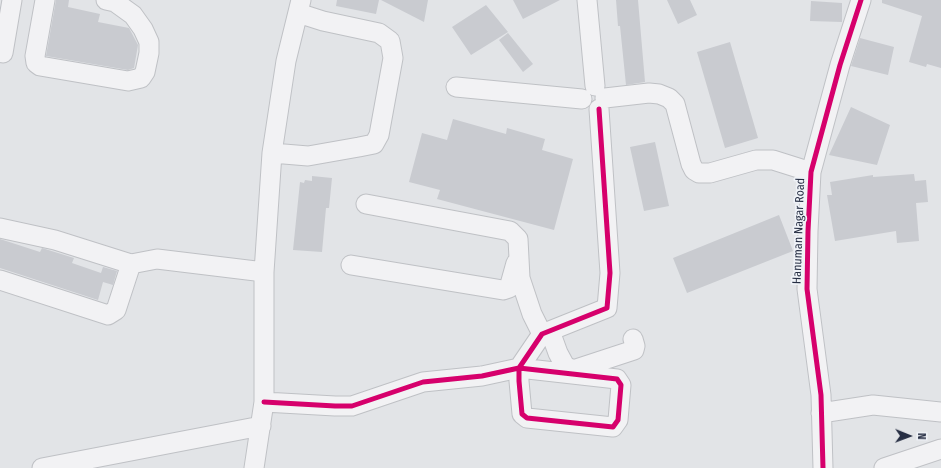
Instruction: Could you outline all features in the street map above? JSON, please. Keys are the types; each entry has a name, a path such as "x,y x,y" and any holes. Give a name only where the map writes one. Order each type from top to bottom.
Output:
{"street":[{"path":"3,53 12,0"},
{"path":"45,0 35,56 36,63 40,66 128,81 141,78 145,72 149,52 149,42 144,29 133,15 114,2 106,0"},
{"path":"264,402 352,406 423,382 482,376 519,368 617,379 621,385 616,424 613,427 580,425 573,422 524,417 522,414 519,368 546,333 608,308 610,273 587,0"},
{"name":"Hanuman Nagar Road","path":"823,468 821,395 808,289 808,231 811,172 840,65 861,0"},
{"path":"254,468 264,402 264,272 272,153 286,61 300,6 323,21 379,34 390,41 393,58 380,135 374,144 308,156 272,153"},
{"path":"456,87 595,98 649,93 659,94 669,98 675,104 691,164 694,170 698,173 710,173 756,160 773,160 811,172"},
{"path":"366,204 510,231 518,239 520,278 532,314 546,333 565,366 573,370 634,350 635,346 633,340"},
{"path":"0,228 55,240 131,264 157,259 264,272"},
{"path":"351,265 503,290 509,288 519,254"},
{"path":"0,280 108,315 116,310 131,264"},
{"path":"821,413 873,406 941,412"},
{"path":"42,468 261,426"},
{"path":"884,468 941,449"}],"building":[{"path":"56,0 69,0 68,7 100,14 98,22 129,28 138,45 134,68 128,70 46,56"},
{"path":"337,0 379,0 376,14 336,6"},
{"path":"381,0 428,0 424,22"},
{"path":"513,0 560,0 523,19"},
{"path":"616,0 638,0 645,82 626,85"},
{"path":"667,0 690,0 697,15 678,24"},
{"path":"882,0 941,0 941,68 927,64 926,67 909,62 922,16 882,3"},
{"path":"811,1 842,3 842,22 810,21"},
{"path":"486,5 508,32 471,55 452,27"},
{"path":"508,33 533,64 523,72 499,40"},
{"path":"860,38 894,47 888,75 851,66"},
{"path":"730,42 758,138 725,148 697,52"},
{"path":"851,107 890,125 877,165 829,155"},
{"path":"453,119 506,134 507,128 545,139 542,150 573,159 554,230 437,199 440,190 409,182 422,133 447,140"},
{"path":"655,142 669,206 644,211 630,147"},
{"path":"914,174 915,181 926,180 928,202 916,203 919,241 897,243 896,231 835,241 827,195 832,195 830,182 873,175 873,177"},
{"path":"312,176 332,178 329,208 326,208 322,252 293,250 300,182 304,183 305,180 312,181"},
{"path":"779,215 793,251 687,293 673,258"},
{"path":"0,239 40,252 42,248 74,258 72,263 101,273 103,267 117,271 113,285 103,282 98,300 0,268"}],"cycle path":[{"path":"823,468 821,395 807,289 811,172 840,65 861,0"},
{"path":"264,402 352,406 423,382 482,376 519,368 617,379 621,385 618,420 613,427 527,418 522,414 519,381 519,368 542,334 607,308 610,273 599,109"}]}
